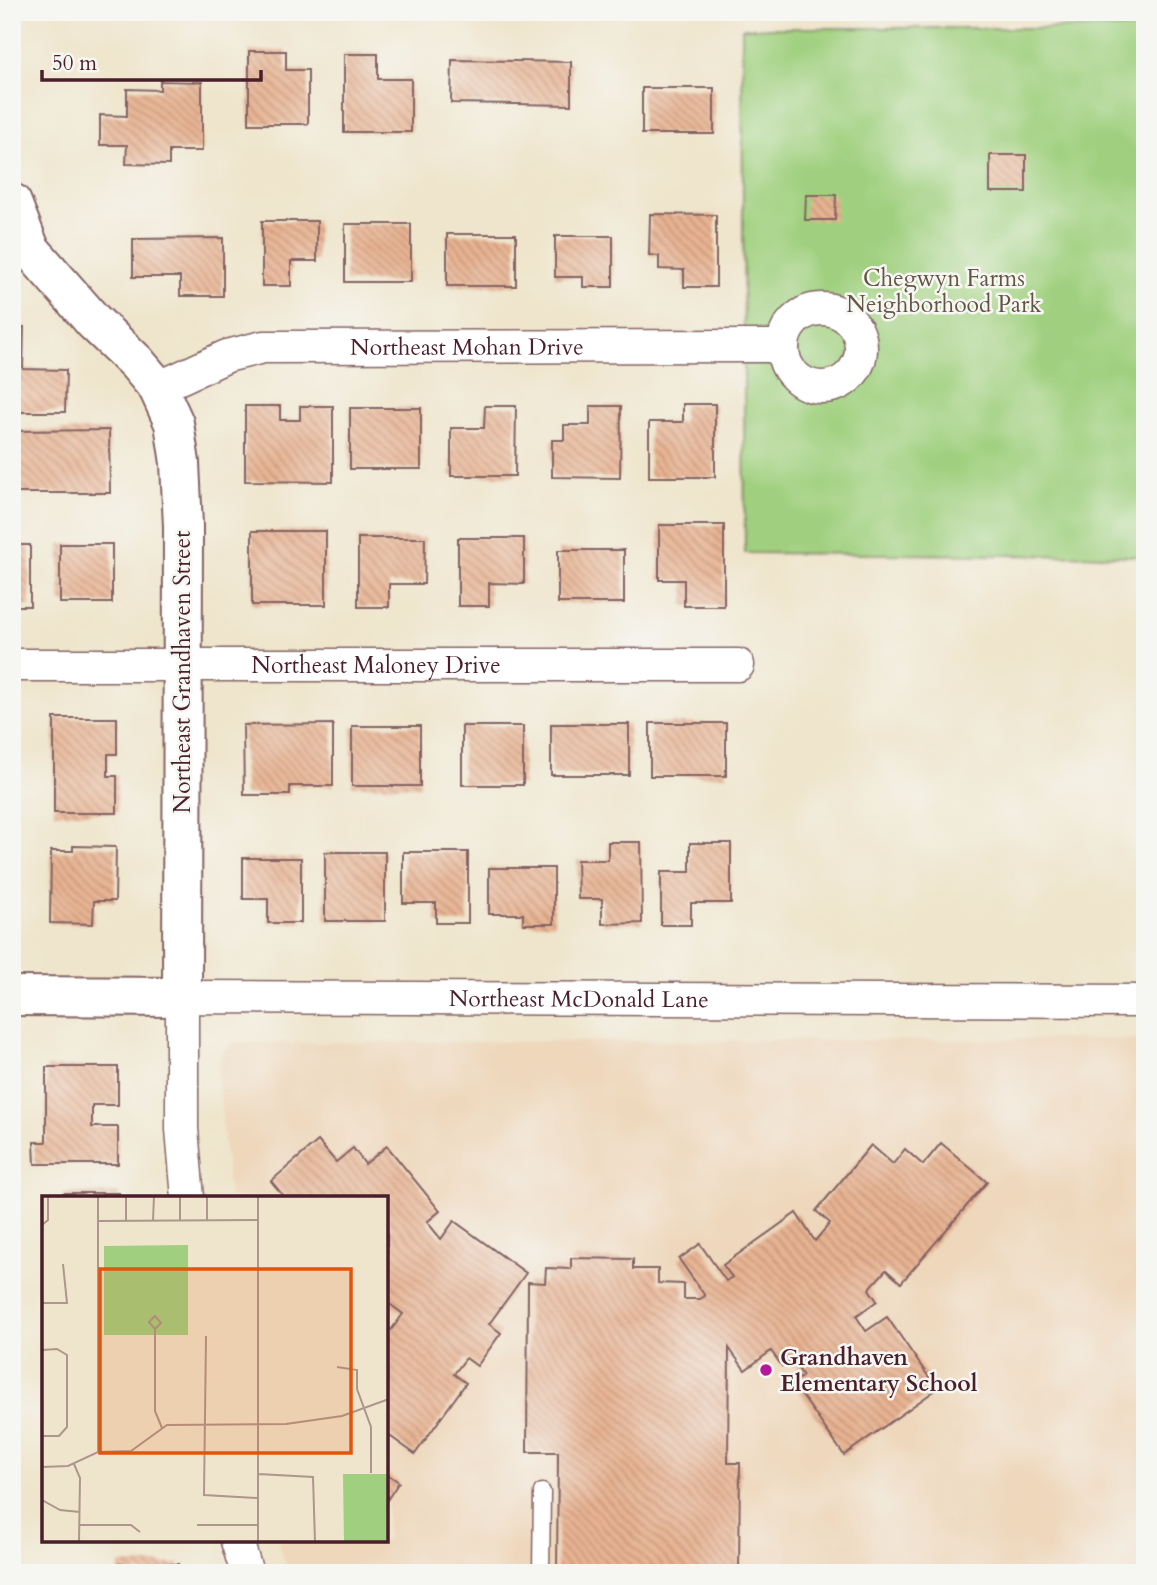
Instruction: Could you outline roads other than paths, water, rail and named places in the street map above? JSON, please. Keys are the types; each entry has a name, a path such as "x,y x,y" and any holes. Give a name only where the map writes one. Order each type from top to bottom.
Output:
{"street":[{"name":"Northeast Grandhaven Street","path":"12,203 30,248 94,322 136,362 158,388 174,423 180,463 182,1129 188,1196"},
{"name":"Northeast Mohan Drive","path":"158,388 227,356 263,347 783,346"},
{"name":"Northeast Maloney Drive","path":"12,665 738,665"},
{"name":"Northeast McDonald Lane","path":"12,996 1145,1001"},
{"path":"238,1543 247,1573"}],"lane":[{"path":"541,1573 542,1492"}],"place":[{"name":"Grandhaven Elementary School","path":"766,1370"}],"park label":[{"name":"Chegwyn Farms Neighborhood Park","path":"944,291"}]}
